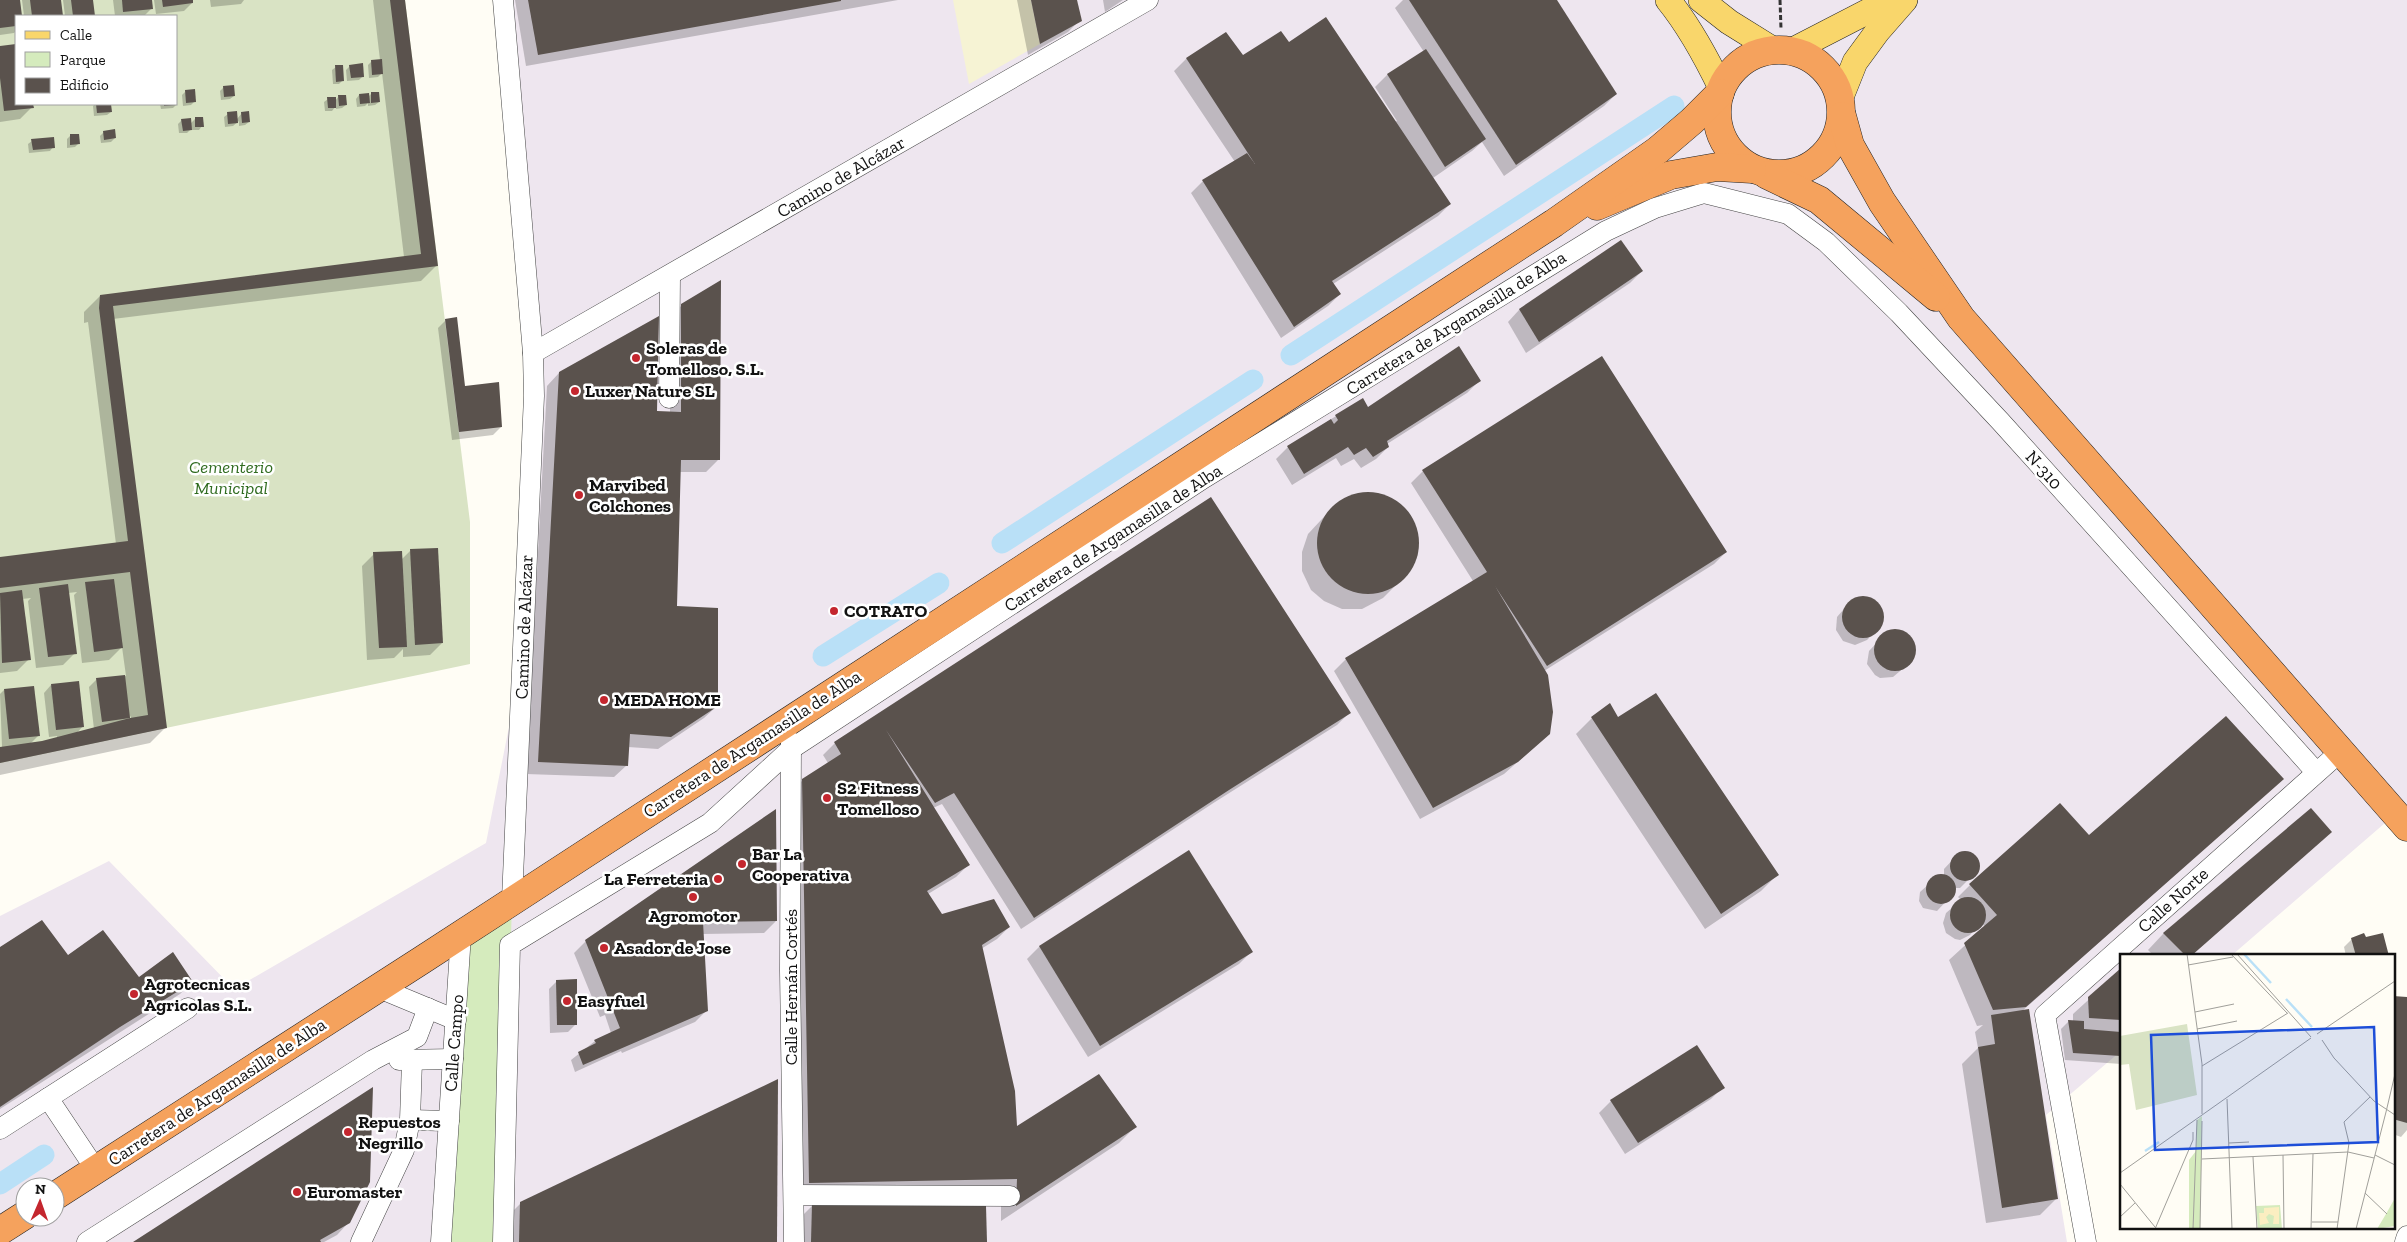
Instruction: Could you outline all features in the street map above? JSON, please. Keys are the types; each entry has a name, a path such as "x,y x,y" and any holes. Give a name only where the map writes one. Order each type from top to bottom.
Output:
{"highway":[{"path":"1554,223 1658,150 1692,121 1720,91 1730,74 1742,62 1757,54 1782,50 1813,59 1831,76 1842,107 1850,145 1882,202 1961,318 2407,827"},
{"path":"1720,91 1716,111 1719,129 1726,145 1737,159 1819,200 1961,318"},
{"path":"1554,223 1671,175 1717,167 1786,175 1807,169 1825,156 1837,138 1842,107"},
{"name":"Carretera de Argamasilla de Alba","path":"65,1190 379,988 1554,223"},
{"path":"0,1231 15,1221"}],"main road":[{"path":"1668,0 1684,20 1705,54 1720,91"},
{"path":"1701,0 1729,22 1782,50 1890,0"},
{"path":"1842,107 1855,62 1877,32 1905,0"}],"street":[{"name":"Camino de Alcázar","path":"503,0 533,353 534,396 512,900"},
{"name":"Camino de Alcázar","path":"533,353 1148,0"},
{"name":"Carretera de Argamasilla de Alba","path":"503,1242 510,945 710,823 791,749 1204,478 1606,231 1655,208 1704,193 1745,201"},
{"name":"N-310","path":"1745,201 1788,214 1826,242 1899,313 2001,422 2316,772"},
{"path":"669,398 670,275"},
{"name":"Calle Hernán Cortés","path":"791,720 790,971 794,1242"},
{"name":"Calle Norte","path":"2086,1242 2045,1015 2340,752"},
{"name":"Calle Campo","path":"441,1242 461,934"},
{"path":"379,988 456,1020"},
{"path":"0,1129 188,1008"},
{"path":"88,1242 372,1060 417,1037 428,1008"},
{"path":"372,1060 453,1059"},
{"path":"361,1242 404,1150 410,1120 412,1061"},
{"path":"48,1098 96,1170"},
{"path":"410,1120 449,1121"},
{"path":"794,1195 1010,1196"},
{"path":"2405,1242 2407,1236"}],"path":[{"path":"1780,0 1782,50"}],"shaded area":[{"path":"502,0 2407,0 2407,804 2233,954 2120,954 2120,1052 2046,1115 2067,1242 0,1242 0,916 109,861 234,989 486,843 522,661 533,353"},
{"path":"953,0 1031,0 1040,44 969,84"}],"green space":[{"name":"Cementerio Municipal","path":"0,0 405,0 470,522 470,664 0,763"},
{"path":"512,900 503,1242 441,1242 461,934"}],"building":[{"path":"0,0 20,0 22,15 15,15 15,26 0,28"},
{"path":"30,0 61,0 63,15 32,15"},
{"path":"71,0 93,0 95,15 73,15"},
{"path":"122,0 152,0 153,9 123,12"},
{"path":"162,0 193,0 193,3 163,7"},
{"path":"390,0 405,0 438,266 113,306 167,728 0,763 0,747 42,741 148,715 130,572 0,588 0,557 128,541 99,308 100,295 421,254"},
{"path":"528,0 841,0 841,1 538,55"},
{"path":"1031,0 1077,0 1082,21 1040,44"},
{"path":"1409,0 1557,0 1617,94 1516,165"},
{"path":"1326,17 1451,204 1332,281 1341,294 1294,327 1202,180 1247,153 1255,164 1186,58 1226,32 1243,55 1281,31 1289,42"},
{"path":"15,44 15,105 33,105 34,108 4,111 0,78 0,46"},
{"path":"1426,49 1486,139 1445,167 1387,74"},
{"path":"382,59 383,74 372,75 371,60"},
{"path":"363,63 364,77 351,78 349,65"},
{"path":"335,65 343,65 344,81 336,82"},
{"path":"234,85 235,96 224,97 223,86"},
{"path":"195,89 196,102 186,103 185,90"},
{"path":"371,92 379,92 380,102 371,103"},
{"path":"369,93 370,103 360,104 359,94"},
{"path":"338,95 346,95 347,105 339,106"},
{"path":"327,97 336,97 336,108 328,108"},
{"path":"96,105 111,105 112,112 97,113"},
{"path":"237,111 238,123 228,124 227,112"},
{"path":"249,111 250,122 242,123 241,112"},
{"path":"195,117 203,117 204,127 195,127"},
{"path":"191,118 192,130 183,131 181,119"},
{"path":"115,129 116,138 104,140 103,131"},
{"path":"70,134 79,134 80,144 70,145"},
{"path":"54,137 55,148 33,150 31,139"},
{"path":"1621,240 1643,271 1539,342 1519,309"},
{"path":"721,280 720,460 681,460 677,606 718,608 718,706 671,737 630,734 628,766 538,762 559,372 659,316 657,411 681,412 681,304"},
{"path":"457,317 465,386 499,382 502,427 459,432 445,319"},
{"path":"1459,346 1481,381 1387,441 1389,447 1373,457 1366,448 1354,455 1348,447 1304,474 1287,446 1331,419 1334,424 1338,420 1335,415 1363,398 1368,407"},
{"path":"1602,356 1727,552 1547,666 1495,586 1548,675 1553,712 1550,734 1518,762 1433,808 1345,658 1487,572 1422,470"},
{"path":"1368,492 1388,496 1404,507 1415,523 1419,543 1415,563 1404,579 1388,590 1368,594 1348,590 1332,579 1321,563 1317,543 1321,523 1332,507 1348,496"},
{"path":"1211,497 1351,713 1229,790 1034,918 954,793 935,803 886,730 970,865 927,891 942,914 994,899 1010,927 982,945 1015,1091 1017,1126 1099,1074 1137,1127 1016,1206 1017,1179 809,1183 802,779 841,754 834,742"},
{"path":"438,548 443,643 415,645 410,549"},
{"path":"402,551 407,647 379,648 373,552"},
{"path":"114,579 123,648 94,652 85,582"},
{"path":"68,584 77,654 48,657 39,588"},
{"path":"22,590 31,660 2,663 0,593"},
{"path":"1863,596 1878,602 1884,617 1878,632 1863,638 1848,632 1842,617 1848,602"},
{"path":"1895,629 1910,635 1916,650 1910,665 1895,671 1880,665 1874,650 1880,635"},
{"path":"125,675 130,718 102,722 96,678"},
{"path":"79,681 84,727 56,730 51,684"},
{"path":"34,686 40,736 9,739 4,689"},
{"path":"1656,693 1779,875 1721,914 1591,717 1610,703 1618,717"},
{"path":"2226,716 2284,779 2026,1007 1993,1010 1964,943 1997,915 1969,884 2060,803 2089,835"},
{"path":"2311,808 2332,832 2193,954 2184,954 2163,933"},
{"path":"776,809 777,921 703,922 708,1011 583,1065 578,1052 596,1043 594,1040 620,1028 585,940"},
{"path":"1189,850 1253,952 1100,1046 1039,946"},
{"path":"1965,851 1976,855 1980,866 1976,877 1965,881 1954,877 1950,866 1954,855"},
{"path":"1941,874 1952,878 1956,889 1952,900 1941,904 1930,900 1926,889 1930,878"},
{"path":"1968,897 1980,903 1986,915 1980,927 1968,933 1956,927 1950,915 1956,903"},
{"path":"42,920 68,955 103,930 139,977 173,952 193,982 120,1027 0,1107 0,947"},
{"path":"2364,933 2366,937 2383,933 2388,954 2355,954 2351,938"},
{"path":"2120,969 2120,1020 2089,1018 2088,997"},
{"path":"577,979 577,1025 557,1025 556,980"},
{"path":"2394,996 2407,997 2407,1123 2394,1119"},
{"path":"2029,1009 2058,1199 2002,1208 1978,1047 1995,1044 1991,1015"},
{"path":"2068,1020 2084,1021 2084,1029 2120,1032 2120,1056 2073,1053"},
{"path":"1697,1045 1725,1088 1638,1143 1610,1100"},
{"path":"778,1079 777,1242 519,1242 520,1202"},
{"path":"373,1087 370,1182 350,1223 320,1240 321,1242 133,1242"},
{"path":"812,1204 986,1206 987,1242 811,1242"}],"waterway":[{"path":"1291,355 1674,106"},
{"path":"1002,543 1253,380"},
{"path":"823,656 939,583"},
{"path":"0,1184 44,1155"}],"place":[{"name":"Soleras de Tomelloso, S.L.","path":"636,358"},
{"name":"Luxer Nature SL","path":"575,391"},
{"name":"Marvibed Colchones","path":"579,495"},
{"name":"COTRATO","path":"834,611"},
{"name":"MEDA HOME","path":"604,700"},
{"name":"S2 Fitness Tomelloso","path":"827,798"},
{"name":"Bar La Cooperativa","path":"742,864"},
{"name":"La Ferreteria","path":"718,879"},
{"name":"Agromotor","path":"693,897"},
{"name":"Asador de Jose","path":"604,948"},
{"name":"Agrotecnicas Agricolas S.L.","path":"134,994"},
{"name":"Easyfuel","path":"567,1001"},
{"name":"Repuestos Negrillo","path":"348,1132"},
{"name":"Euromaster","path":"297,1192"}]}
